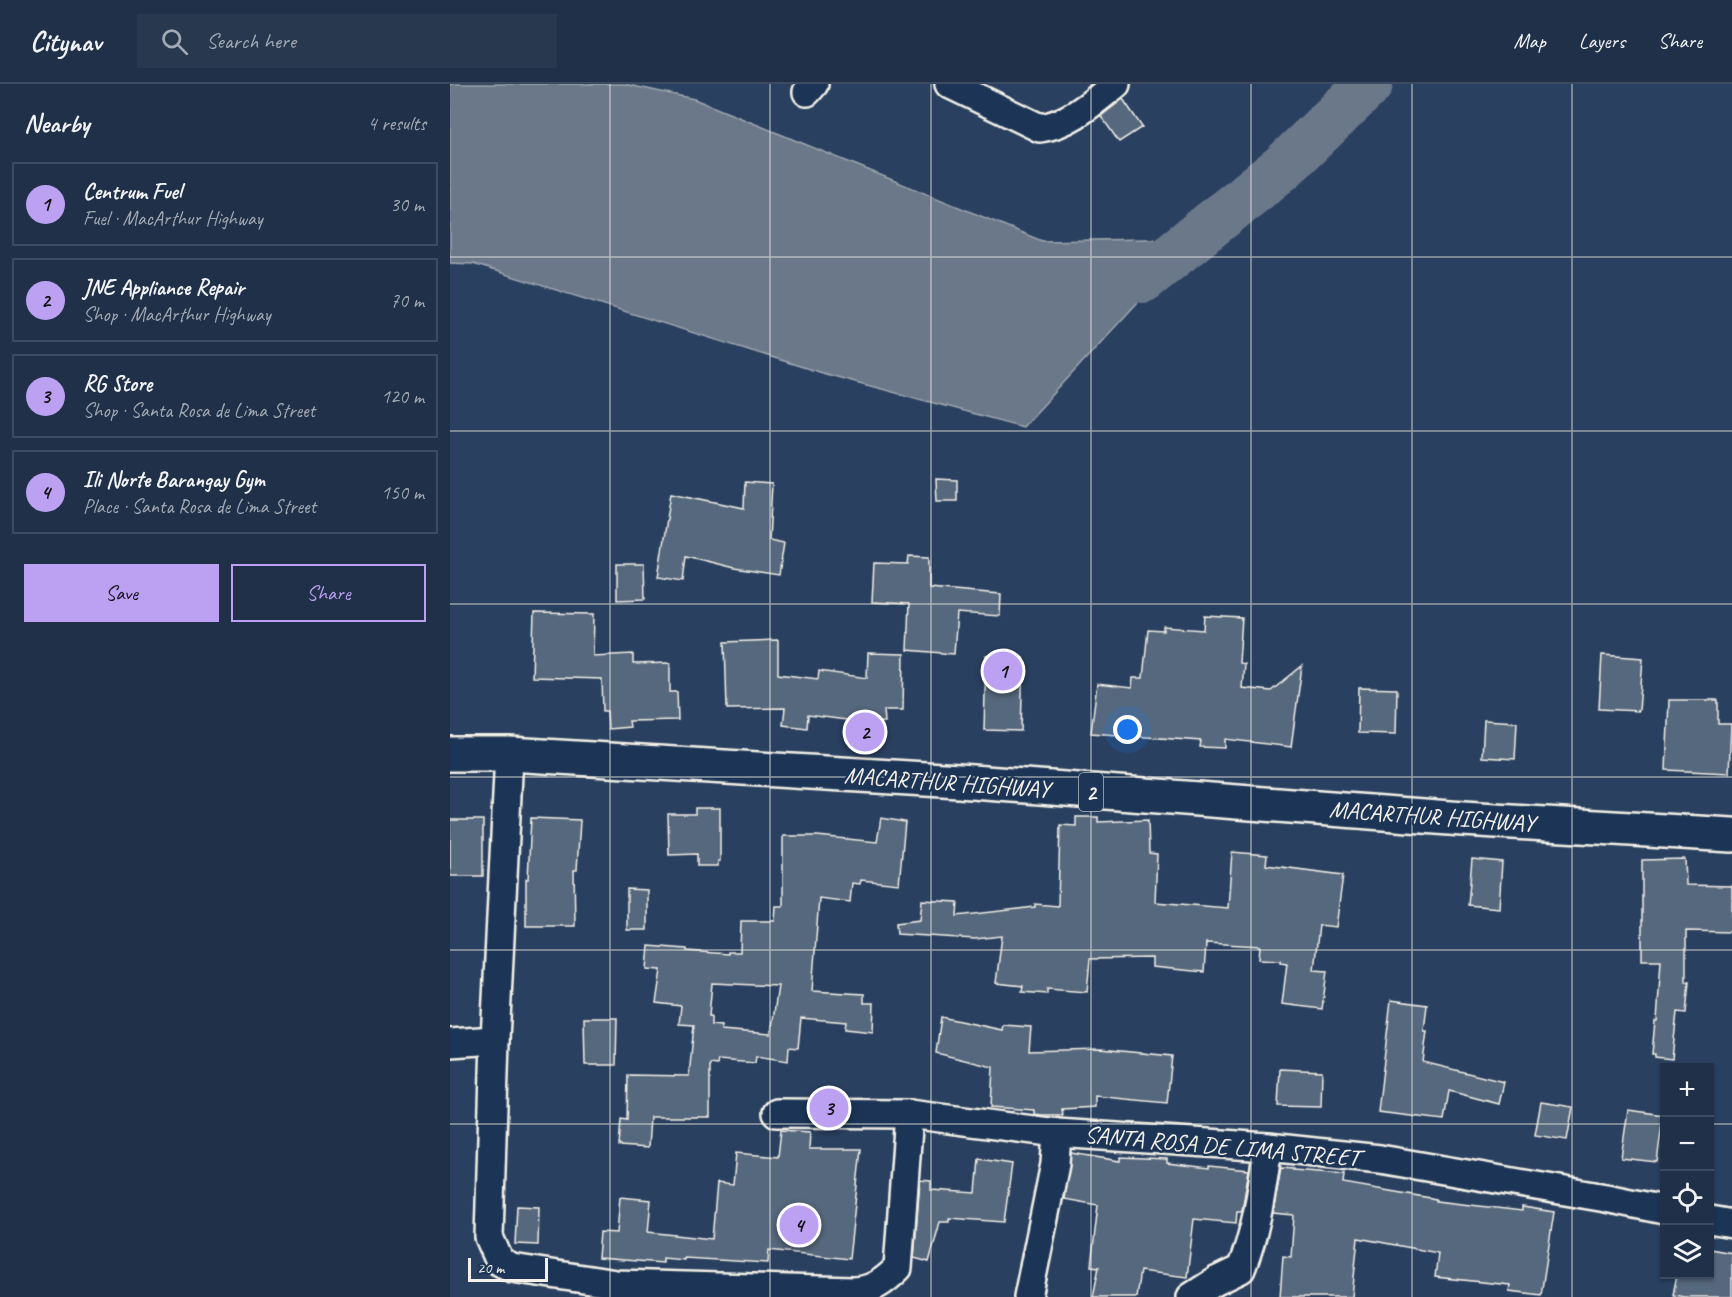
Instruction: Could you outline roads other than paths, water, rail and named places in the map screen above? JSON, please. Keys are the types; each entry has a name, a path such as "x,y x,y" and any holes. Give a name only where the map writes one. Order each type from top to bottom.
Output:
{"highway":[{"name":"MACARTHUR HIGHWAY","path":"450,754 509,754 960,781 1451,818 1732,835"}],"street":[{"path":"949,84 1040,128 1051,127 1068,119 1116,84"},
{"path":"509,754 495,1040 489,1237 500,1262 512,1268 616,1291 861,1291 877,1285 898,1268 909,1114"},
{"path":"450,1043 495,1040"},
{"name":"SANTA ROSA DE LIMA STREET","path":"777,1113 909,1114 1057,1133 1268,1147 1380,1159 1660,1209"},
{"path":"1028,1297 1055,1164 1057,1133"},
{"path":"1191,1297 1241,1269 1250,1248 1268,1147"},
{"path":"1714,1221 1732,1224"}],"water":[{"path":"450,84 624,84 694,99 1042,241 1197,238 1023,427 822,373 473,264 450,263"}],"waterway":[{"path":"1143,279 1283,167 1369,84"}],"place":[{"name":"Centrum Fuel","path":"1003,671"},
{"name":"JNE Appliance Repair","path":"865,732"},
{"name":"RG Store","path":"829,1108"},
{"name":"Ili Norte Barangay Gym","path":"799,1225"}]}
